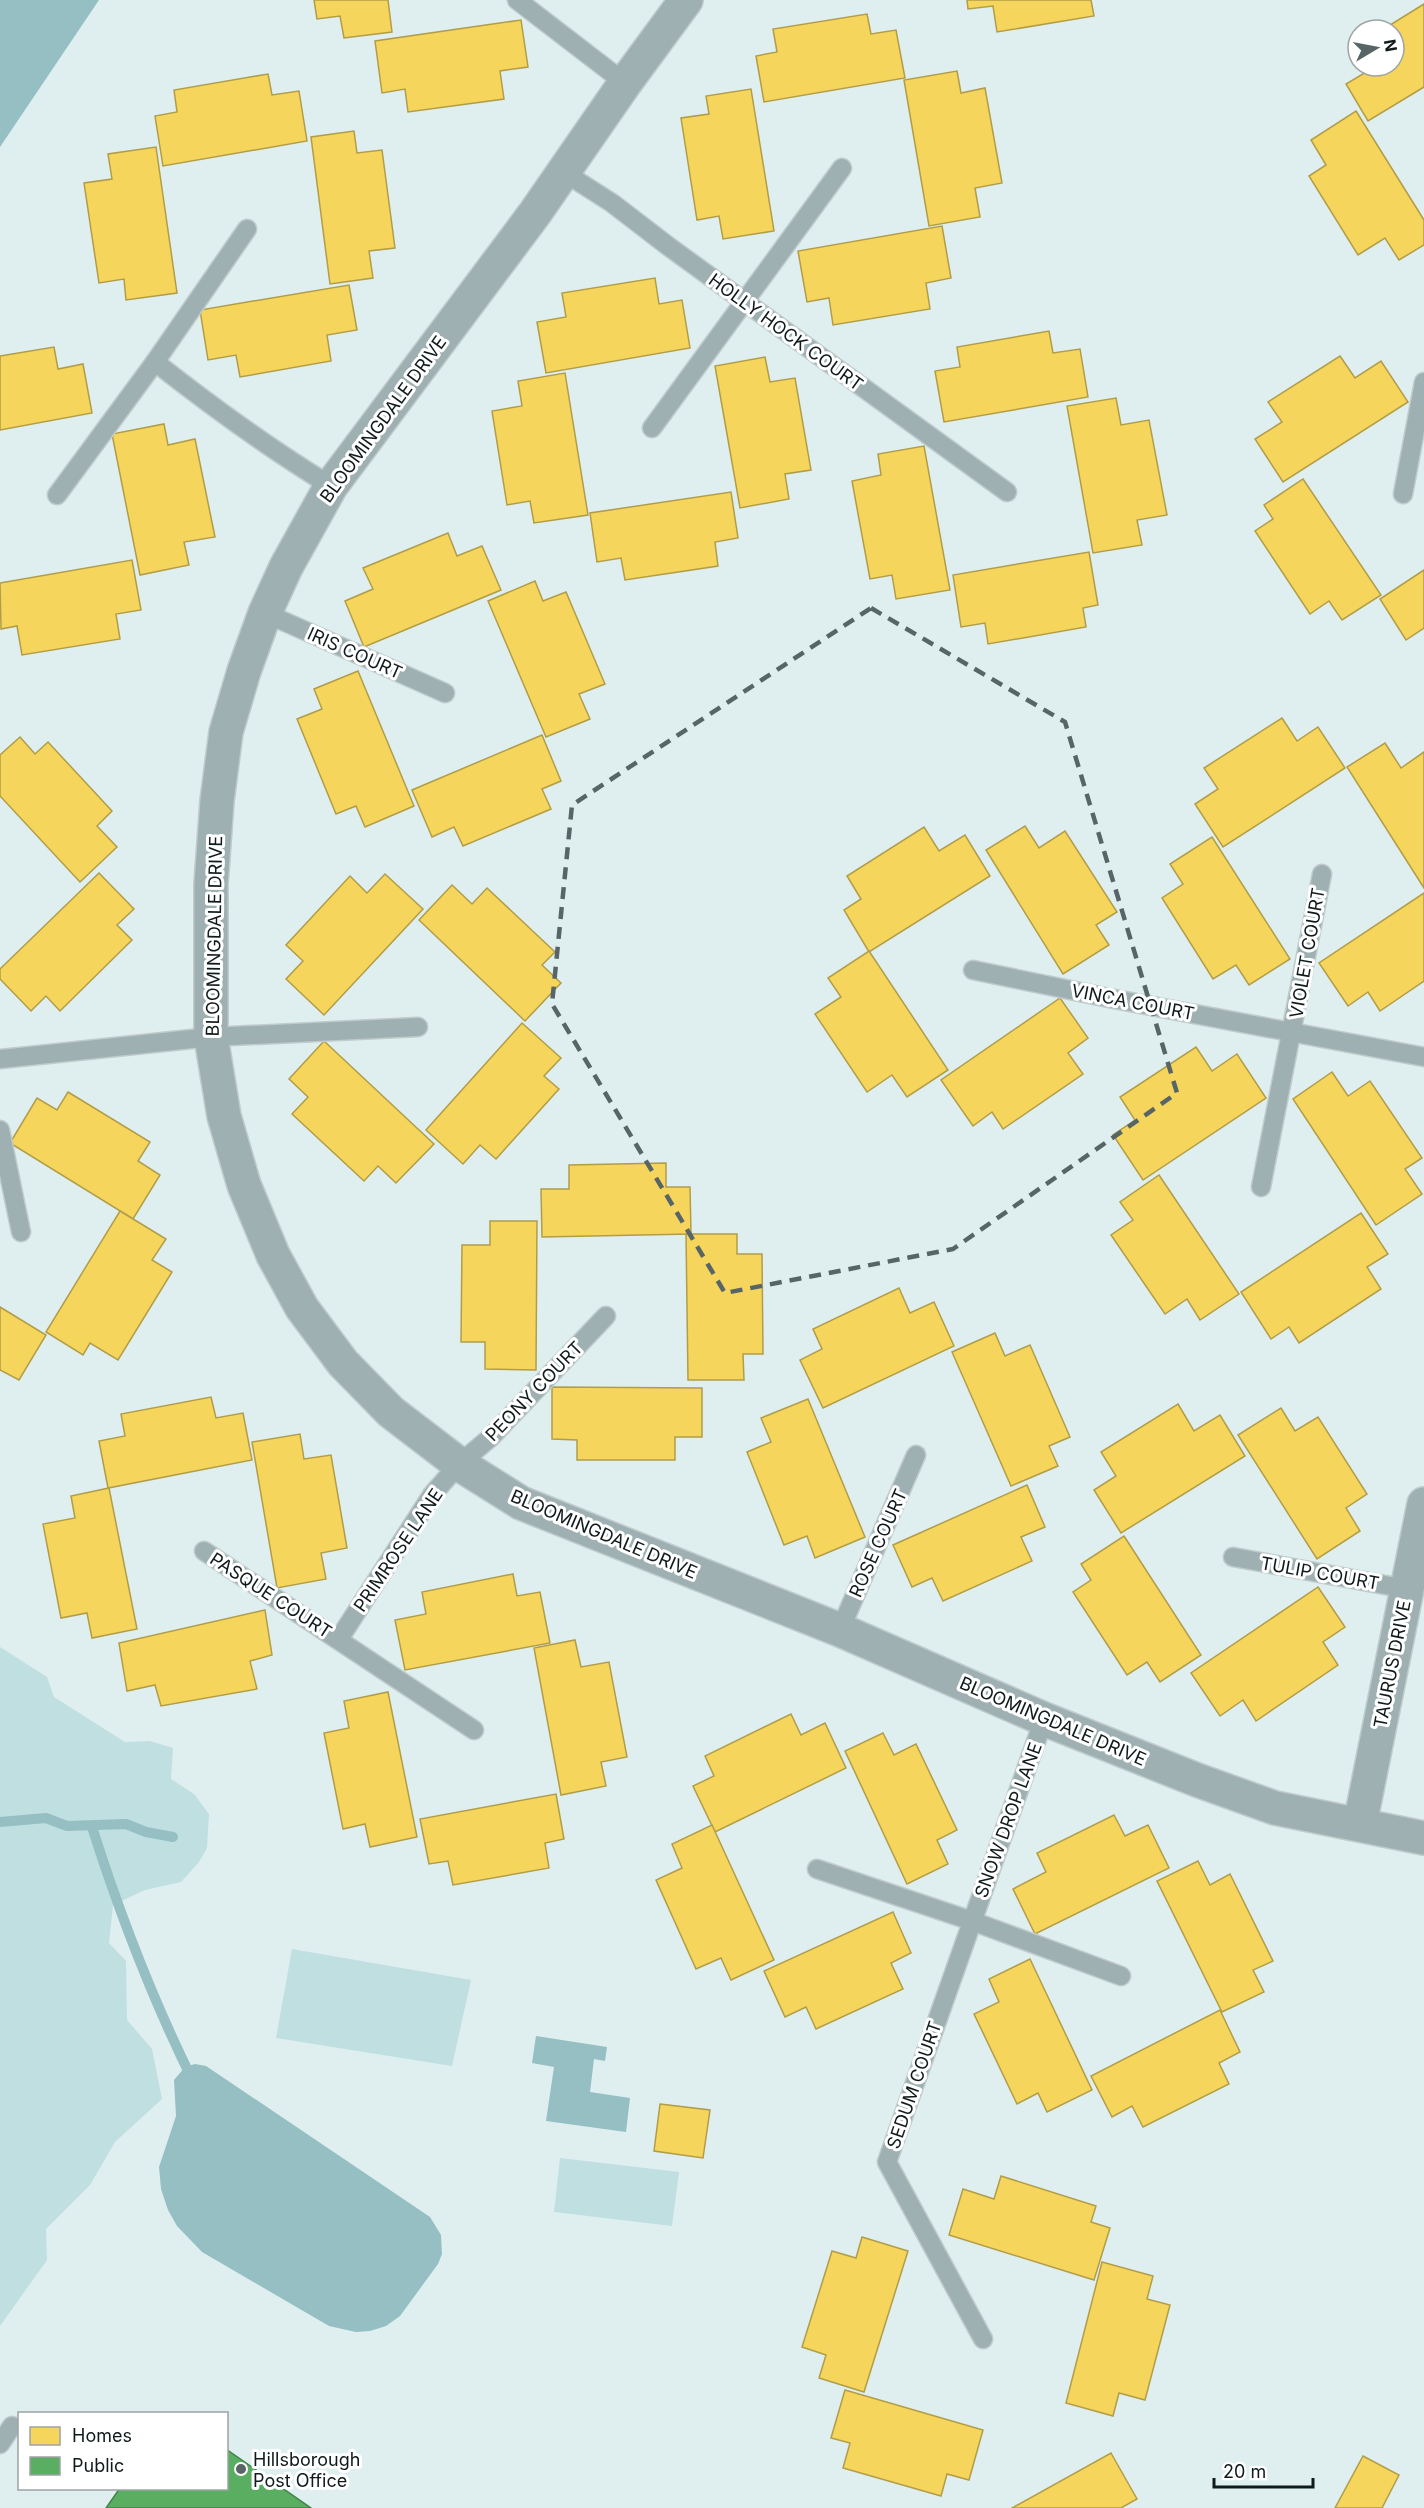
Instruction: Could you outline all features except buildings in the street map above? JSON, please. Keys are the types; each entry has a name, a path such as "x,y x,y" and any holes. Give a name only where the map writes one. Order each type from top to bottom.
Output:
{"street":[{"name":"BLOOMINGDALE DRIVE","path":"686,0 625,83 565,172 331,486 286,567 265,613 244,671 226,732 217,801 211,884 212,1037 224,1116 244,1185 273,1255 302,1308 343,1363 391,1412 459,1464 521,1503 840,1630 1044,1719 1197,1780 1275,1808 1424,1838"},
{"name":"TAURUS DRIVE","path":"1360,1824 1407,1589 1421,1540 1424,1504"}],"lane":[{"path":"517,0 625,83"},
{"path":"652,428 842,168"},
{"name":"HOLLY HOCK COURT","path":"565,172 612,203 1007,492"},
{"path":"57,495 155,362 247,229"},
{"path":"155,362 298,466 331,486"},
{"path":"1402,494 1424,382"},
{"name":"IRIS COURT","path":"265,613 445,693"},
{"name":"VIOLET COURT","path":"1261,1187 1322,874"},
{"name":"VINCA COURT","path":"973,970 1424,1058"},
{"path":"0,1059 212,1037 418,1027"},
{"path":"0,1130 21,1232"},
{"name":"PEONY COURT","path":"459,1464 496,1432 606,1316"},
{"name":"ROSE COURT","path":"840,1630 916,1455"},
{"name":"PRIMROSE LANE","path":"339,1639 430,1499 459,1464"},
{"name":"PASQUE COURT","path":"204,1551 474,1730"},
{"name":"TULIP COURT","path":"1233,1557 1407,1589"},
{"name":"SNOW DROP LANE","path":"972,1921 1044,1719"},
{"path":"817,1869 972,1921 1121,1977"},
{"name":"SEDUM COURT","path":"972,1921 887,2162 983,2338"},
{"path":"0,2444 12,2426"}],"highlighted area":[{"path":"871,608 1065,722 1177,1093 953,1249 725,1293 552,1004 572,805"}],"shaded area":[{"path":"0,0 99,0 0,147"},
{"path":"0,1647 47,1677 54,1697 125,1742 150,1741 173,1748 171,1779 194,1794 209,1814 207,1848 199,1862 181,1882 145,1890 113,1905 109,1943 126,1961 127,2020 152,2049 162,2099 115,2142 90,2185 46,2229 47,2260 0,2326"},
{"path":"292,1949 471,1980 452,2066 276,2038"},
{"path":"536,2036 607,2047 605,2061 594,2059 590,2092 630,2098 626,2132 546,2121 554,2067 532,2063"},
{"path":"195,2064 206,2066 430,2217 441,2235 442,2254 438,2264 400,2316 386,2326 370,2331 356,2332 329,2326 202,2252 177,2226 168,2210 161,2189 159,2167 176,2116 174,2080 185,2067"},
{"path":"560,2158 679,2172 672,2226 554,2212"}],"waterway":[{"path":"0,1822 46,1818 67,1826 126,1824 146,1832 173,1837"},
{"path":"92,1827 137,1954 192,2079"}],"place":[{"name":"Hillsborough Post Office","path":"241,2469"}]}
